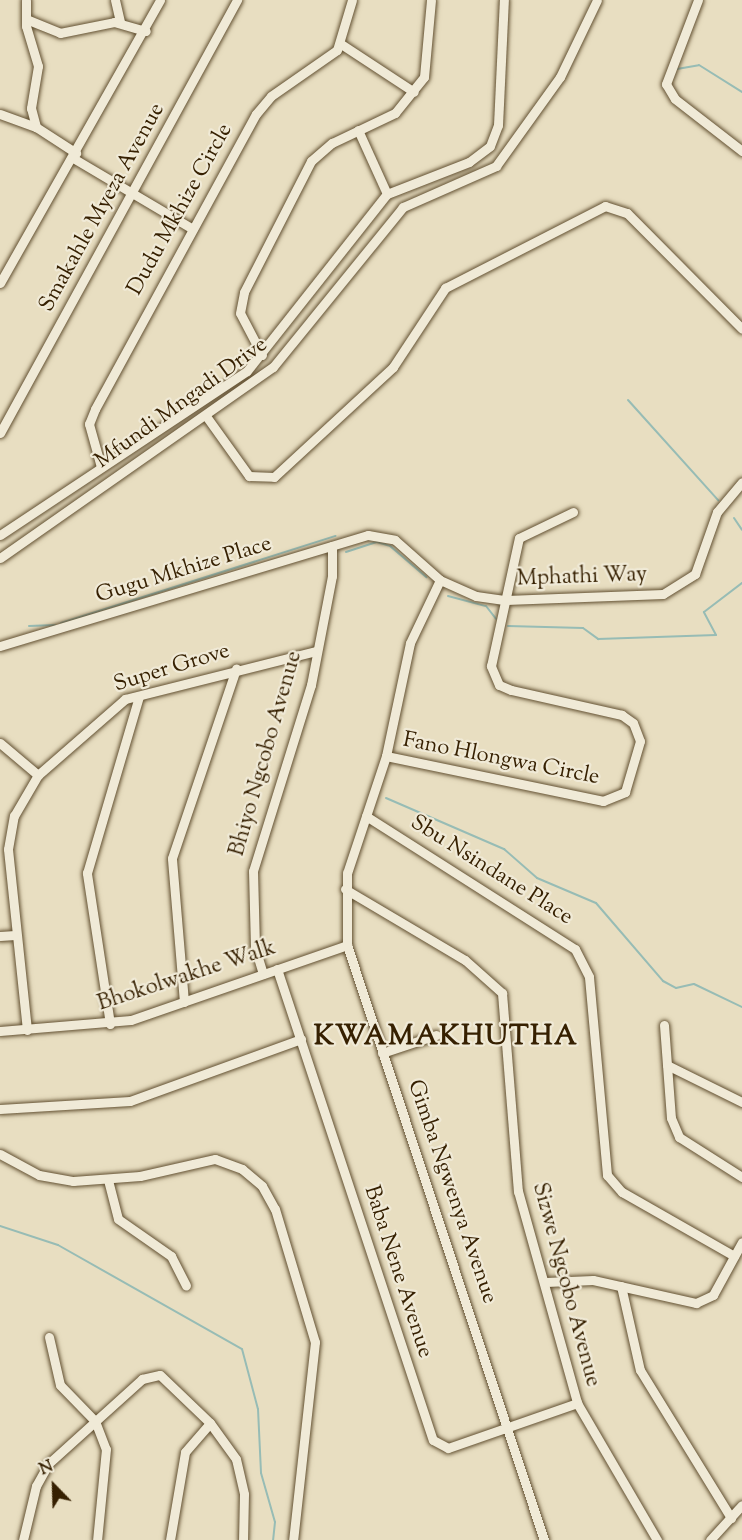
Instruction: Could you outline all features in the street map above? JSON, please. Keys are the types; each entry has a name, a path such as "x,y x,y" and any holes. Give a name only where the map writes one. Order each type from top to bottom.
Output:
{"street":[{"path":"26,0 26,19 38,66 31,108 36,128"},
{"path":"115,0 120,22"},
{"path":"0,283 146,31 160,0"},
{"name":"Smakahle Myeza Avenue","path":"0,433 134,193 237,0"},
{"path":"352,0 341,44 414,92"},
{"path":"262,355 240,313 244,292 311,161 358,130 395,113 414,92 428,67 431,0"},
{"path":"0,535 235,381 262,355 387,194 470,162 496,138 504,0"},
{"name":"Mfundi Mngadi Drive","path":"0,558 206,416 283,357 403,207 480,175 508,154 560,77 597,0"},
{"path":"698,0 666,84 682,106 742,151"},
{"path":"26,19 60,33 120,22 146,31"},
{"name":"Dudu Mkhize Circle","path":"101,467 89,424 95,409 263,105 341,44"},
{"path":"0,114 36,128 74,156 193,229"},
{"path":"358,130 387,194"},
{"path":"206,416 249,476 274,477 393,367 445,288 605,206 627,213 742,328"},
{"name":"Mphathi Way","path":"380,535 394,540 440,580 465,593 506,600 663,594 695,574 717,512 742,482"},
{"path":"506,600 519,538 573,512"},
{"name":"Gugu Mkhize Place","path":"0,646 332,546 380,535"},
{"name":"Bhiyo Ngcobo Avenue","path":"263,974 255,947 254,871 316,651 332,576 332,546"},
{"name":"Gimba Ngwenya Avenue","path":"440,580 410,643 386,756 345,889 347,945 544,1540"},
{"name":"Fano Hlongwa Circle","path":"386,756 603,801 625,792 640,741 637,728 622,715 499,685 491,666 506,600"},
{"name":"Super Grove","path":"27,1030 15,935 9,836 38,775 116,704 236,669 316,651"},
{"path":"184,1002 172,858 236,669"},
{"path":"110,1024 87,864 139,696"},
{"path":"0,743 38,775"},
{"name":"Sbu Nsindane Place","path":"366,816 575,949 589,977 607,1175 622,1192 734,1256"},
{"name":"Sizwe Ngcobo Avenue","path":"345,889 456,954 502,993 516,1179 546,1282 577,1403 657,1540"},
{"path":"0,936 15,935"},
{"name":"Bhokolwakhe Walk","path":"0,1031 110,1024 184,1002 347,945"},
{"name":"Baba Nene Avenue","path":"277,969 433,1440 448,1448 577,1403"},
{"path":"664,1025 671,1118 679,1137 742,1177"},
{"path":"382,1053 436,1035"},
{"path":"0,1109 130,1101 301,1040"},
{"path":"667,1065 742,1102"},
{"path":"0,1154 57,1180 108,1180 215,1159 242,1169 268,1196 315,1342 293,1540"},
{"path":"108,1180 118,1219 171,1256 186,1285"},
{"path":"546,1282 579,1279 703,1301 720,1284 742,1242"},
{"path":"621,1286 640,1370 731,1518"},
{"path":"49,1337 60,1385 94,1421 108,1460 97,1540"},
{"path":"23,1540 42,1474 94,1421 142,1379 160,1375 210,1423 242,1477 243,1540"},
{"path":"170,1540 185,1452 210,1423"},
{"path":"710,1540 742,1505"}],"waterway":[{"path":"677,69 699,65 742,92"},
{"path":"628,400 718,500"},
{"path":"734,518 742,530"},
{"path":"61,623 336,536"},
{"path":"346,552 377,542 390,546 426,577"},
{"path":"508,626 583,628 598,639 716,635 704,612 742,583"},
{"path":"448,596 486,606 496,619"},
{"path":"29,626 55,625"},
{"path":"386,798 504,849 537,878 596,903 663,981 676,988 694,984 742,1007"},
{"path":"0,1226 58,1245 242,1349 258,1409 261,1473 275,1522 273,1540"}],"district":[{"name":"KWAMAKHUTHA","path":"446,1037"}]}
